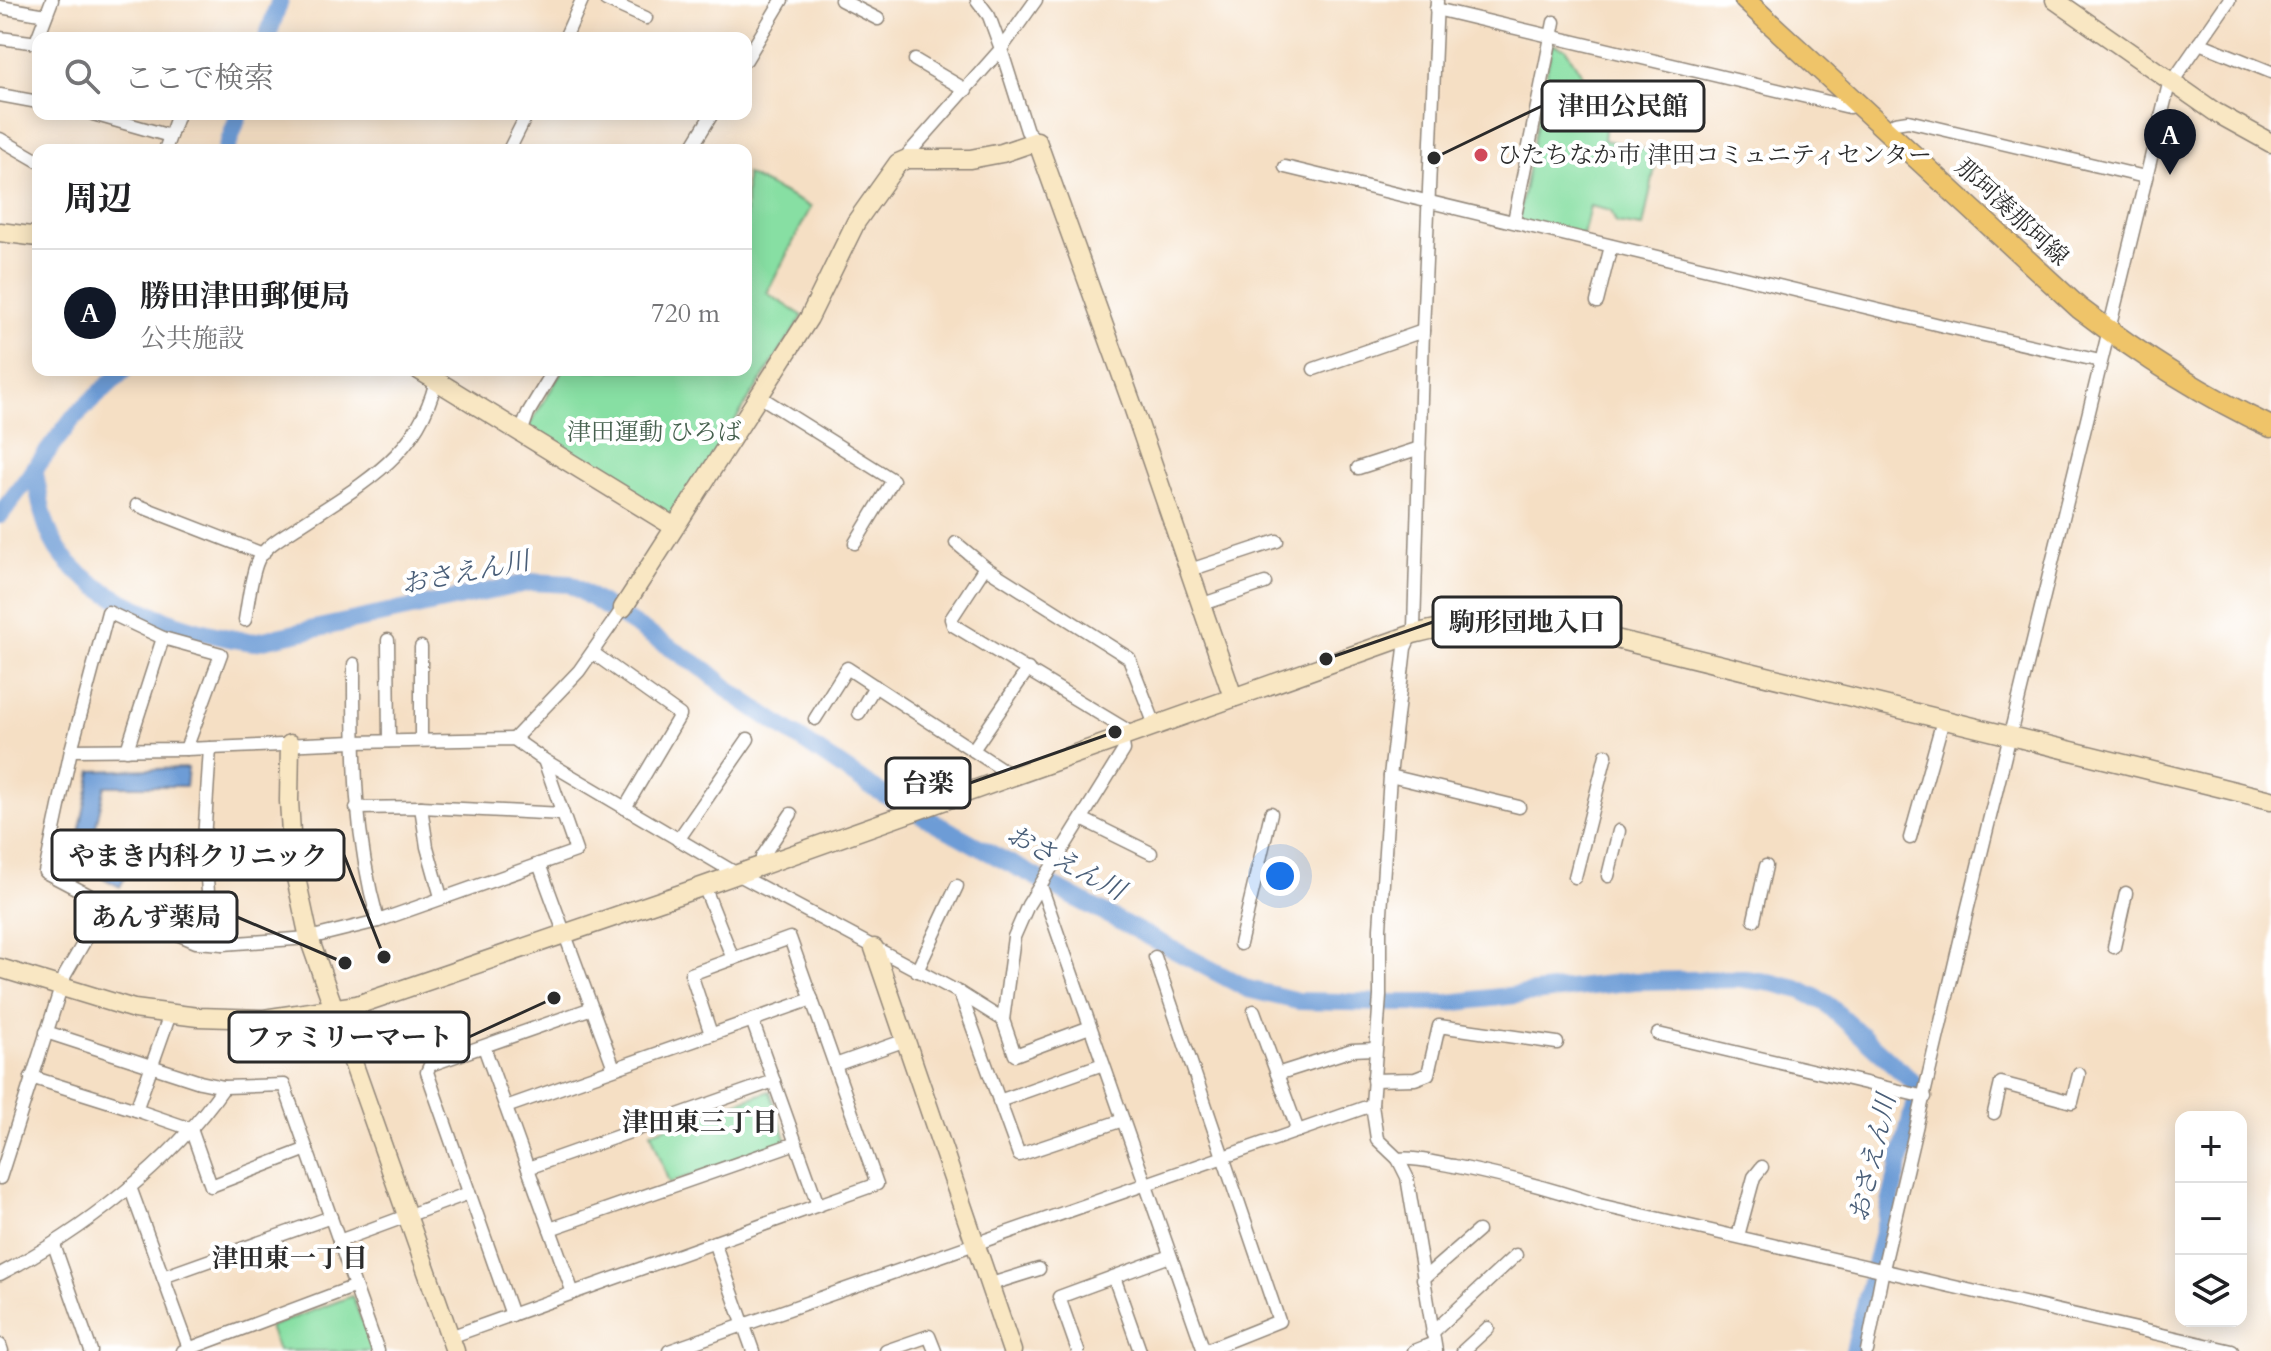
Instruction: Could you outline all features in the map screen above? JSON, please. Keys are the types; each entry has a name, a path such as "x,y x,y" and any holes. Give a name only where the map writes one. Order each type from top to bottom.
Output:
{"main road":[{"name":"那珂湊那珂線","path":"1745,0 2052,286 2214,398 2271,427"},
{"name":"那珂湊那珂線","path":"1762,0 2109,324 2271,414"}],"street":[{"path":"40,32 52,0"},
{"path":"568,32 582,0"},
{"path":"606,0 646,18"},
{"path":"752,50 782,0"},
{"path":"841,0 878,19"},
{"path":"977,0 989,16 1027,131 1037,141 1203,604 1233,697"},
{"path":"907,159 1001,49 1036,0"},
{"path":"2055,0 2215,112 2271,143"},
{"path":"1867,1351 1883,1269 1967,911 2168,88 2229,0"},
{"path":"1434,1342 1407,1177 1398,1159 1377,1139 1372,1105 1390,776 1405,648 1413,634 1437,5 1550,37 1849,107 1856,104"},
{"path":"0,7 46,15"},
{"path":"1514,221 1554,22"},
{"path":"0,38 32,41"},
{"path":"2199,43 2271,72"},
{"path":"915,60 966,90"},
{"path":"0,95 32,101"},
{"path":"114,120 170,136"},
{"path":"167,144 176,120"},
{"path":"512,144 524,120"},
{"path":"694,144 708,120"},
{"path":"1895,123 1908,121 2145,177"},
{"path":"0,139 32,158"},
{"path":"514,739 593,653 618,616 809,318 866,205 898,163 907,159 970,159 1002,153 1037,141"},
{"path":"1285,167 1429,204 1514,221 2100,361"},
{"path":"0,232 32,236"},
{"path":"1597,302 1611,246"},
{"path":"1314,369 1423,331"},
{"path":"245,620 258,559 280,538 392,461 419,428 428,410 437,376"},
{"path":"438,376 521,433 673,526"},
{"path":"521,433 528,413 550,376"},
{"path":"759,396 893,480 855,543"},
{"path":"1358,468 1420,448"},
{"path":"137,505 263,554"},
{"path":"1190,570 1277,541"},
{"path":"956,543 985,567 1129,658 1155,725"},
{"path":"985,567 951,619 953,625 1028,669 1126,736"},
{"path":"1203,604 1265,583"},
{"path":"186,749 221,654 163,638 108,612 71,750 45,872 106,904 196,942 223,944 309,938 378,921 576,851 544,760"},
{"path":"0,968 134,1009 170,1014 264,1019 333,1010 387,996 704,886 1413,634 1466,624 1535,623 1583,631 2271,800"},
{"path":"127,750 163,638"},
{"path":"388,640 389,741"},
{"path":"421,647 421,740"},
{"path":"593,653 680,715 625,808"},
{"path":"354,664 356,808 361,850 378,921"},
{"path":"815,719 847,668 1014,777"},
{"path":"973,750 1028,669"},
{"path":"859,713 875,686"},
{"path":"1910,838 1943,720"},
{"path":"1090,1027 1015,1055 1003,1020 1014,937 1028,905 1124,750 1126,736"},
{"path":"71,750 514,739 544,760 737,874 960,993 1003,1020"},
{"path":"678,840 748,739"},
{"path":"290,744 289,801 293,864 309,938 452,1344 512,1315 877,1184 790,938 691,974 711,1034"},
{"path":"210,748 204,840 208,892 223,944"},
{"path":"1575,877 1606,755"},
{"path":"1390,776 1519,807"},
{"path":"356,808 421,807 563,814"},
{"path":"421,807 427,847 441,897"},
{"path":"1240,944 1271,813"},
{"path":"763,864 762,857 791,814"},
{"path":"1082,819 1151,853"},
{"path":"1608,876 1619,831"},
{"path":"539,864 614,1068"},
{"path":"1754,920 1766,866"},
{"path":"704,886 733,959"},
{"path":"917,971 957,886"},
{"path":"1041,886 1204,1351 1279,1321 1155,957"},
{"path":"2114,947 2126,893"},
{"path":"0,1178 65,975 106,904"},
{"path":"874,948 1012,1351"},
{"path":"960,993 1019,1155 1123,1120"},
{"path":"506,1107 812,999"},
{"path":"512,1315 427,1072 430,1065 592,1008"},
{"path":"1254,1011 1298,1131"},
{"path":"136,1110 170,1014"},
{"path":"752,1020 818,1205"},
{"path":"1373,1080 1415,1079 1428,1074 1439,1026 1557,1043"},
{"path":"46,1032 224,1087 284,1085 378,1351"},
{"path":"1658,1034 1925,1097"},
{"path":"835,1065 906,1040"},
{"path":"484,1047 573,1293"},
{"path":"1277,1074 1352,1050 1375,1049"},
{"path":"999,1101 1103,1064"},
{"path":"1994,1113 2001,1083 2072,1102 2079,1074"},
{"path":"31,1077 191,1129"},
{"path":"528,1168 774,1081"},
{"path":"0,1274 54,1245 130,1187 191,1129 224,1087"},
{"path":"669,1351 1372,1105"},
{"path":"191,1129 211,1186 307,1149"},
{"path":"550,1229 796,1143"},
{"path":"1398,1159 1410,1158 1474,1170 1547,1187 1599,1205 2232,1351"},
{"path":"1738,1236 1754,1177 1762,1167"},
{"path":"130,1187 188,1350 353,1287"},
{"path":"339,1241 469,1193"},
{"path":"163,1277 331,1217"},
{"path":"1423,1279 1478,1231"},
{"path":"714,1242 753,1351"},
{"path":"54,1245 91,1351"},
{"path":"1414,1351 1434,1342 1516,1255"},
{"path":"1078,1351 1059,1297 1170,1256"},
{"path":"988,1285 1039,1269"},
{"path":"1114,1277 1140,1351"},
{"path":"1463,1351 1488,1328"},
{"path":"886,1351 929,1336 935,1351"},
{"path":"0,1345 2,1351"}],"green space":[{"path":"1552,44 1565,48 1607,113 1604,140 1658,152 1643,227 1616,223 1611,211 1590,206 1583,235 1518,222"},
{"name":"津田運動 ひろば","path":"752,177 811,207 767,293 803,316 673,516 527,429 559,376 752,376"},
{"path":"770,1091 787,1142 669,1183 651,1132"},
{"path":"352,1296 374,1351 278,1351 269,1327"}],"water":[{"path":"188,768 186,786 105,786 90,852 128,871 120,887 73,862 92,771"}],"waterway":[{"path":"269,32 280,0"},
{"path":"228,144 237,120"},
{"path":"0,515 73,418 118,376"},
{"name":"おさえん川","path":"34,468 50,536 78,572 99,588 150,614 231,638 254,642 531,582 570,584 707,671 734,694 871,787 1248,989 1298,1001 1396,1003 1449,1003 1635,981 1744,979 1801,990 1826,1003 1916,1085 1916,1097 1854,1351"}],"place":[{"name":"ひたちなか市 津田コミュニティセンター","path":"1481,155"},
{"name":"津田公民館","path":"1434,158"},
{"name":"勝田津田郵便局","path":"2170,175"},
{"name":"駒形団地入口","path":"1326,659"},
{"name":"台楽","path":"1115,732"},
{"name":"やまき内科クリニック","path":"384,957"},
{"name":"あんず薬局","path":"345,963"},
{"name":"ファミリーマート","path":"554,998"}],"district":[{"name":"津田東三丁目","path":"700,1122"},
{"name":"津田東一丁目","path":"290,1258"}]}
